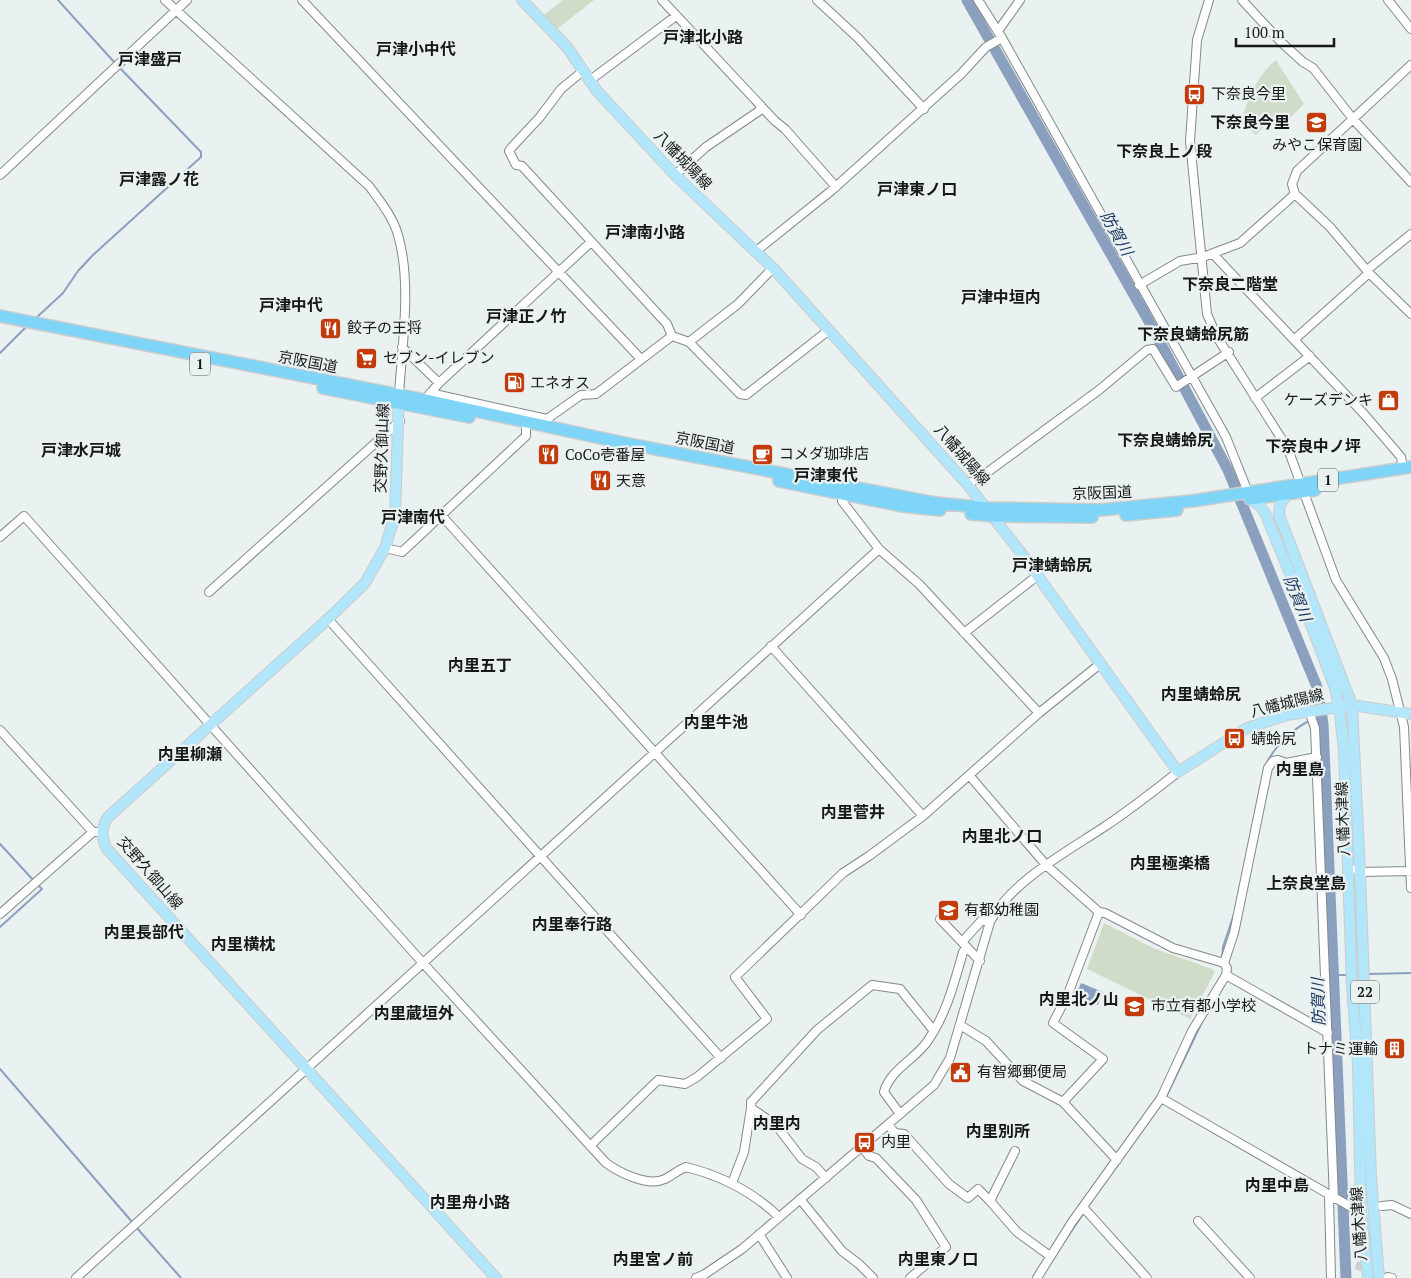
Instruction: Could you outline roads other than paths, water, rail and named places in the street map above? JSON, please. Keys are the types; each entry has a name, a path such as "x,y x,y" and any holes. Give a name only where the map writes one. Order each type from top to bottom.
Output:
{"highway":[{"name":"京阪国道","path":"0,316 400,399 526,428 843,495 911,507 991,512 1100,510 1232,499 1408,470"},
{"name":"京阪国道","path":"0,324 400,399 427,397 844,486 991,512"},
{"name":"京阪国道","path":"1248,496 1288,494 1303,488"}],"main road":[{"name":"八幡城陽線","path":"522,0 566,47 589,81 675,174 773,268 991,512 1178,772 1247,728 1308,711 1352,705 1406,714"},
{"name":"交野久御山線","path":"400,399 395,515 386,548 365,583 328,619 108,816 97,832 107,849 496,1278"},
{"name":"八幡木津線","path":"1288,494 1280,504 1278,515 1352,705 1371,1177 1386,1278"},
{"name":"八幡木津線","path":"1248,496 1265,513 1335,688 1334,707 1344,750 1352,986 1358,1065 1361,1211 1368,1278"}],"street":[{"path":"165,0 369,186 384,206 398,233 404,273 400,399"},
{"path":"0,175 186,0"},
{"path":"302,0 558,273 642,359"},
{"path":"662,0 761,106 785,128 836,187"},
{"path":"817,0 858,38 924,109"},
{"path":"978,0 1226,437 1248,496"},
{"path":"755,252 836,187 962,74 986,47 1000,36 1020,0"},
{"path":"1208,0 1198,40 1190,141 1208,314 1211,326 1288,449 1336,580 1384,658 1406,714 1404,727 1409,788 1411,888"},
{"path":"1242,0 1281,42 1303,62 1313,68 1353,119 1411,182"},
{"path":"1388,0 1411,30"},
{"path":"589,81 676,16"},
{"path":"1411,65 1297,171 1292,184 1295,194 1330,228 1368,271 1411,314"},
{"path":"583,71 560,89 540,117 509,151 516,165 522,166 667,324 672,336 689,342 740,394 746,395 828,330"},
{"path":"675,174 706,147 759,111 761,106"},
{"path":"1139,285 1180,261 1214,254 1240,243 1295,194"},
{"path":"1295,339 1411,234"},
{"path":"427,397 439,383 591,242"},
{"path":"1214,254 1364,414 1401,457 1408,470"},
{"path":"689,342 738,304 773,268"},
{"path":"427,397 548,419 581,395 596,394 672,336"},
{"path":"402,347 439,383"},
{"path":"967,484 981,477 1099,390 1147,350 1153,349 1176,387 1229,352"},
{"path":"1255,398 1310,356"},
{"path":"209,592 400,421"},
{"path":"386,548 402,552 526,436 526,428"},
{"path":"843,495 842,501 879,549 919,584 1039,713"},
{"path":"0,537 24,516 422,962 606,1163 625,1176 656,1181 665,1179 686,1167 712,1174 760,1199 779,1217"},
{"path":"442,516 801,915"},
{"path":"76,1278 538,856 879,549"},
{"path":"964,633 1037,576"},
{"path":"328,619 538,856 721,1058"},
{"path":"771,646 923,816"},
{"path":"590,1146 658,1080 685,1084 721,1058 767,1019 735,977 852,865 869,856 923,816 1039,713 1100,664"},
{"path":"1308,711 1315,728 1317,757 1328,1033 1331,1278"},
{"path":"0,730 97,832 0,914"},
{"path":"1224,963 1234,933 1268,768 1273,761 1278,760 1286,763 1317,757"},
{"path":"696,1278 728,1260 934,1085 950,1058 990,922 1002,903 1046,865 1106,826 1178,772"},
{"path":"969,775 1046,865 1099,912 1105,913 1173,948 1224,963 1227,968 1226,975 1192,1031 1161,1098 1083,1207 1050,1256 1041,1276"},
{"path":"1347,853 1352,866 1360,872 1411,871"},
{"path":"1063,1102 1103,1059 1053,1023 1068,994 1099,912"},
{"path":"940,919 980,961"},
{"path":"900,1114 884,1092 885,1087 889,1079 926,1044 950,998 964,944 982,920 990,922"},
{"path":"1226,975 1328,1033"},
{"path":"732,1183 744,1152 751,1102 817,1030 872,985 900,989 934,1031"},
{"path":"960,1025 993,1046 1023,1081 1063,1102 1117,1160"},
{"path":"1161,1098 1331,1198 1351,1207"},
{"path":"751,1108 776,1124 802,1159 816,1167 826,1178"},
{"path":"888,1125 895,1134 904,1134 949,1184 968,1198 978,1189 1017,1232 1050,1256"},
{"path":"862,1147 870,1156 876,1158 916,1200 946,1247 910,1278"},
{"path":"990,1201 1015,1151"},
{"path":"800,1199 842,1251 873,1278"},
{"path":"1382,1206 1392,1205 1411,1214"},
{"path":"1083,1207 1147,1278"},
{"path":"1198,1221 1250,1278"},
{"path":"759,1234 787,1278"}],"water":[{"path":"1081,983 1103,992 1098,1005 1076,995"}],"waterway":[{"path":"58,0 115,63"},
{"name":"防賀川","path":"967,0 1146,316 1228,470 1317,687 1323,724 1346,1278"},
{"path":"36,318 63,293 78,271 93,255 201,157 201,152 118,66"},
{"path":"0,353 27,326"},
{"path":"1314,720 1322,719"},
{"path":"1266,765 1273,752 1284,740 1309,721"},
{"path":"0,844 35,882"},
{"path":"1237,900 1242,877"},
{"path":"0,927 42,889 38,885"},
{"path":"1222,959 1223,947 1234,914"},
{"path":"1368,974 1411,973"},
{"path":"1333,975 1349,975"},
{"path":"1167,1095 1203,1020"},
{"path":"0,1069 133,1223"},
{"path":"1064,1242 1085,1211"},
{"path":"136,1227 181,1278"}],"tunnel":[{"path":"1356,1265 1388,1277"}],"place":[{"name":"下奈良今里","path":"1195,94"},
{"name":"みやこ保育園","path":"1317,122"},
{"name":"餃子の王将","path":"331,328"},
{"name":"セブン-イレブン","path":"367,358"},
{"name":"エネオス","path":"514,383"},
{"name":"ケーズデンキ","path":"1389,400"},
{"name":"コメダ珈琲店","path":"763,454"},
{"name":"CoCo壱番屋","path":"549,455"},
{"name":"天意","path":"600,481"},
{"name":"蜻蛉尻","path":"1235,739"},
{"name":"有都幼稚園","path":"948,910"},
{"name":"市立有都小学校","path":"1135,1006"},
{"name":"トナミ運輸","path":"1394,1049"},
{"name":"有智郷郵便局","path":"961,1072"},
{"name":"内里","path":"865,1142"}],"district":[{"name":"戸津北小路","path":"703,37"},
{"name":"戸津小中代","path":"416,49"},
{"name":"戸津盛戸","path":"150,59"},
{"name":"下奈良今里","path":"1250,122"},
{"name":"下奈良上ノ段","path":"1164,151"},
{"name":"戸津露ノ花","path":"159,179"},
{"name":"戸津東ノ口","path":"917,189"},
{"name":"戸津南小路","path":"645,232"},
{"name":"下奈良二階堂","path":"1230,284"},
{"name":"戸津中垣内","path":"1001,297"},
{"name":"戸津中代","path":"291,305"},
{"name":"戸津正ノ竹","path":"526,316"},
{"name":"下奈良蜻蛉尻筋","path":"1193,334"},
{"name":"下奈良蜻蛉尻","path":"1165,440"},
{"name":"下奈良中ノ坪","path":"1313,446"},
{"name":"戸津水戸城","path":"81,450"},
{"name":"戸津東代","path":"826,475"},
{"name":"戸津南代","path":"413,517"},
{"name":"戸津蜻蛉尻","path":"1052,565"},
{"name":"内里五丁","path":"480,665"},
{"name":"内里蜻蛉尻","path":"1201,694"},
{"name":"内里牛池","path":"716,722"},
{"name":"内里柳瀬","path":"190,754"},
{"name":"内里島","path":"1300,769"},
{"name":"内里菅井","path":"853,812"},
{"name":"内里北ノ口","path":"1002,836"},
{"name":"内里極楽橋","path":"1170,863"},
{"name":"上奈良堂島","path":"1306,883"},
{"name":"内里奉行路","path":"572,924"},
{"name":"内里長部代","path":"144,932"},
{"name":"内里横枕","path":"243,944"},
{"name":"内里北ノ山","path":"1079,999"},
{"name":"内里蔵垣外","path":"414,1013"},
{"name":"内里内","path":"777,1123"},
{"name":"内里別所","path":"998,1131"},
{"name":"内里中島","path":"1277,1185"},
{"name":"内里舟小路","path":"470,1202"},
{"name":"内里宮ノ前","path":"653,1259"},
{"name":"内里東ノ口","path":"938,1259"}]}
